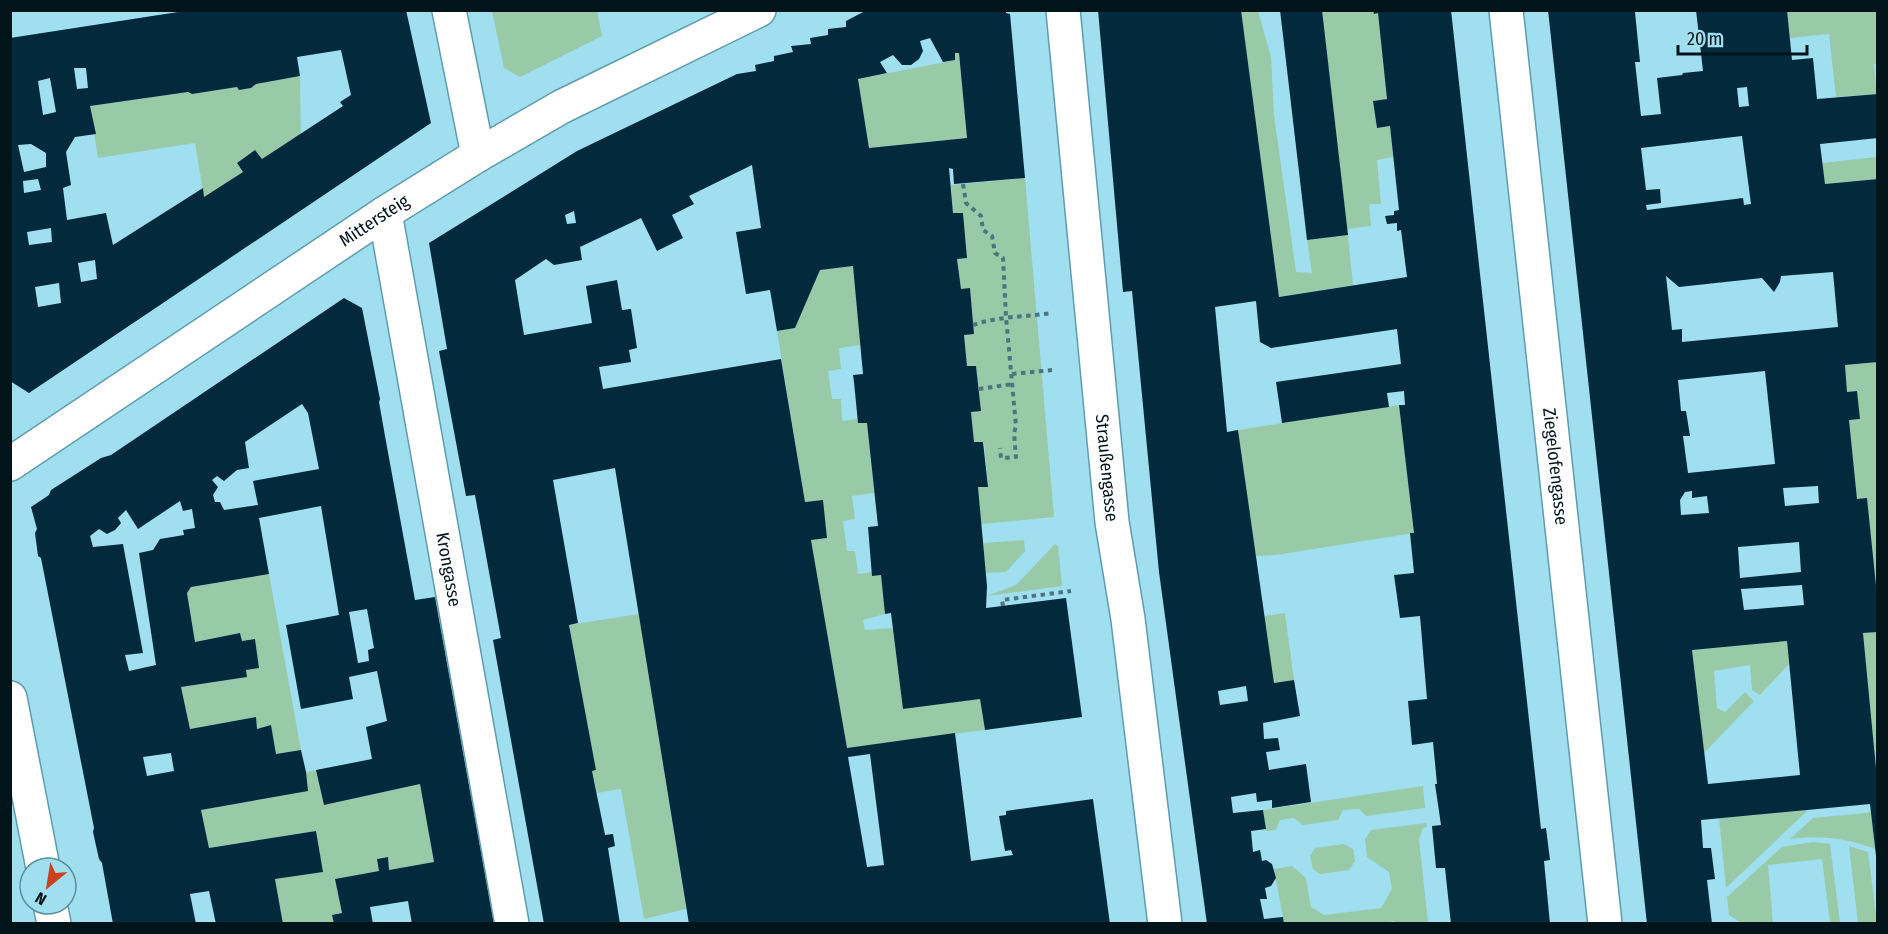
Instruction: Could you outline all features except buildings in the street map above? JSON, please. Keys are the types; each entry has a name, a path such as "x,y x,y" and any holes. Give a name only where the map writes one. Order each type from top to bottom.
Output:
{"street":[{"path":"450,10 478,155"},
{"name":"Mittersteig","path":"10,464 385,213 478,155 561,107 759,10"},
{"name":"Straußengasse","path":"1063,10 1112,522 1129,629 1165,924"},
{"name":"Ziegelofengasse","path":"1506,10 1605,924"},
{"name":"Krongasse","path":"385,213 512,924"},
{"path":"10,698 14,735 41,856"}],"path":[{"path":"963,184 966,203 981,216 984,230 992,236 995,253 1003,258 1016,426 1014,433 1016,457 1001,458 1000,448"},
{"path":"973,325 987,320 1037,315"},
{"path":"1012,375 1052,370"},
{"path":"979,388 1013,384"},
{"path":"1003,606 1002,600 1071,591"}],"green space":[{"path":"492,11 597,11 602,36 520,77 504,68"},
{"path":"1241,11 1258,11 1271,57 1274,115 1296,272 1312,273 1307,240 1348,235 1353,285 1279,297"},
{"path":"1322,11 1373,11 1374,14 1378,13 1387,99 1373,101 1377,128 1390,126 1393,157 1377,160 1381,204 1369,204 1371,226 1347,229"},
{"path":"1787,11 1877,11 1877,64 1874,64 1877,94 1836,97 1829,34 1790,38"},
{"path":"955,53 959,53 967,138 869,148 858,79 955,60"},
{"path":"300,76 301,134 262,159 255,150 237,163 243,172 204,197 195,143 98,158 90,106 188,92 192,94 237,87 251,88 256,84"},
{"path":"1877,157 1877,179 1825,184 1822,163"},
{"path":"1025,178 1054,517 981,524 978,487 988,486 984,442 974,442 971,412 981,410 976,367 967,366 964,335 974,333 970,289 961,289 957,259 967,258 963,213 953,213 951,185"},
{"path":"853,266 861,345 839,348 841,369 828,371 832,399 841,399 842,421 858,419 858,423 867,423 874,493 852,496 855,519 843,521 847,551 855,551 858,574 872,572 872,576 881,575 885,614 863,620 865,630 893,628 904,709 980,699 985,730 847,748 811,540 827,538 822,500 805,502 777,331 795,328 820,270"},
{"path":"1877,362 1877,605 1867,499 1857,499 1849,420 1857,391 1847,392 1845,365"},
{"path":"1399,405 1414,533 1276,555 1256,556 1238,430"},
{"path":"1024,540 1025,551 1006,572 986,573 983,543"},
{"path":"1055,544 1058,546 1062,586 987,596 1016,585"},
{"path":"269,574 301,750 276,754 271,725 257,729 255,717 190,729 181,687 247,677 246,670 259,668 255,639 242,641 240,633 195,642 187,593 191,587"},
{"path":"1285,613 1294,680 1274,683 1264,616"},
{"path":"639,614 686,909 644,919 621,789 597,793 592,771 596,770 569,625"},
{"path":"1877,632 1878,768 1876,768 1863,633"},
{"path":"1787,641 1789,664 1760,695 1752,690 1750,665 1714,671 1717,708 1725,712 1745,692 1754,701 1704,753 1692,650"},
{"path":"316,770 324,805 420,784 434,862 389,870 388,857 378,858 379,871 335,879 342,913 332,915 334,923 283,923 275,879 323,872 316,831 209,848 201,810 278,796 306,772"},
{"path":"1423,786 1425,808 1366,816 1359,809 1343,810 1338,820 1303,825 1294,818 1280,820 1276,830 1266,831 1263,810"},
{"path":"1808,810 1726,888 1719,818"},
{"path":"1871,811 1875,849 1833,838 1790,839 1813,818"},
{"path":"1426,823 1427,827 1423,828 1419,839 1428,923 1394,923 1394,921 1378,924 1284,923 1274,869 1292,866 1306,878 1311,907 1324,915 1381,908 1392,889 1389,872 1367,857 1365,839 1371,830"},
{"path":"1813,842 1830,844 1840,923 1830,923 1822,859 1768,865 1773,923 1742,923 1729,915 1727,897 1782,847"},
{"path":"1344,844 1353,849 1355,861 1349,870 1320,874 1313,869 1310,856 1315,848"},
{"path":"1849,846 1868,852 1877,923 1858,923"}]}
